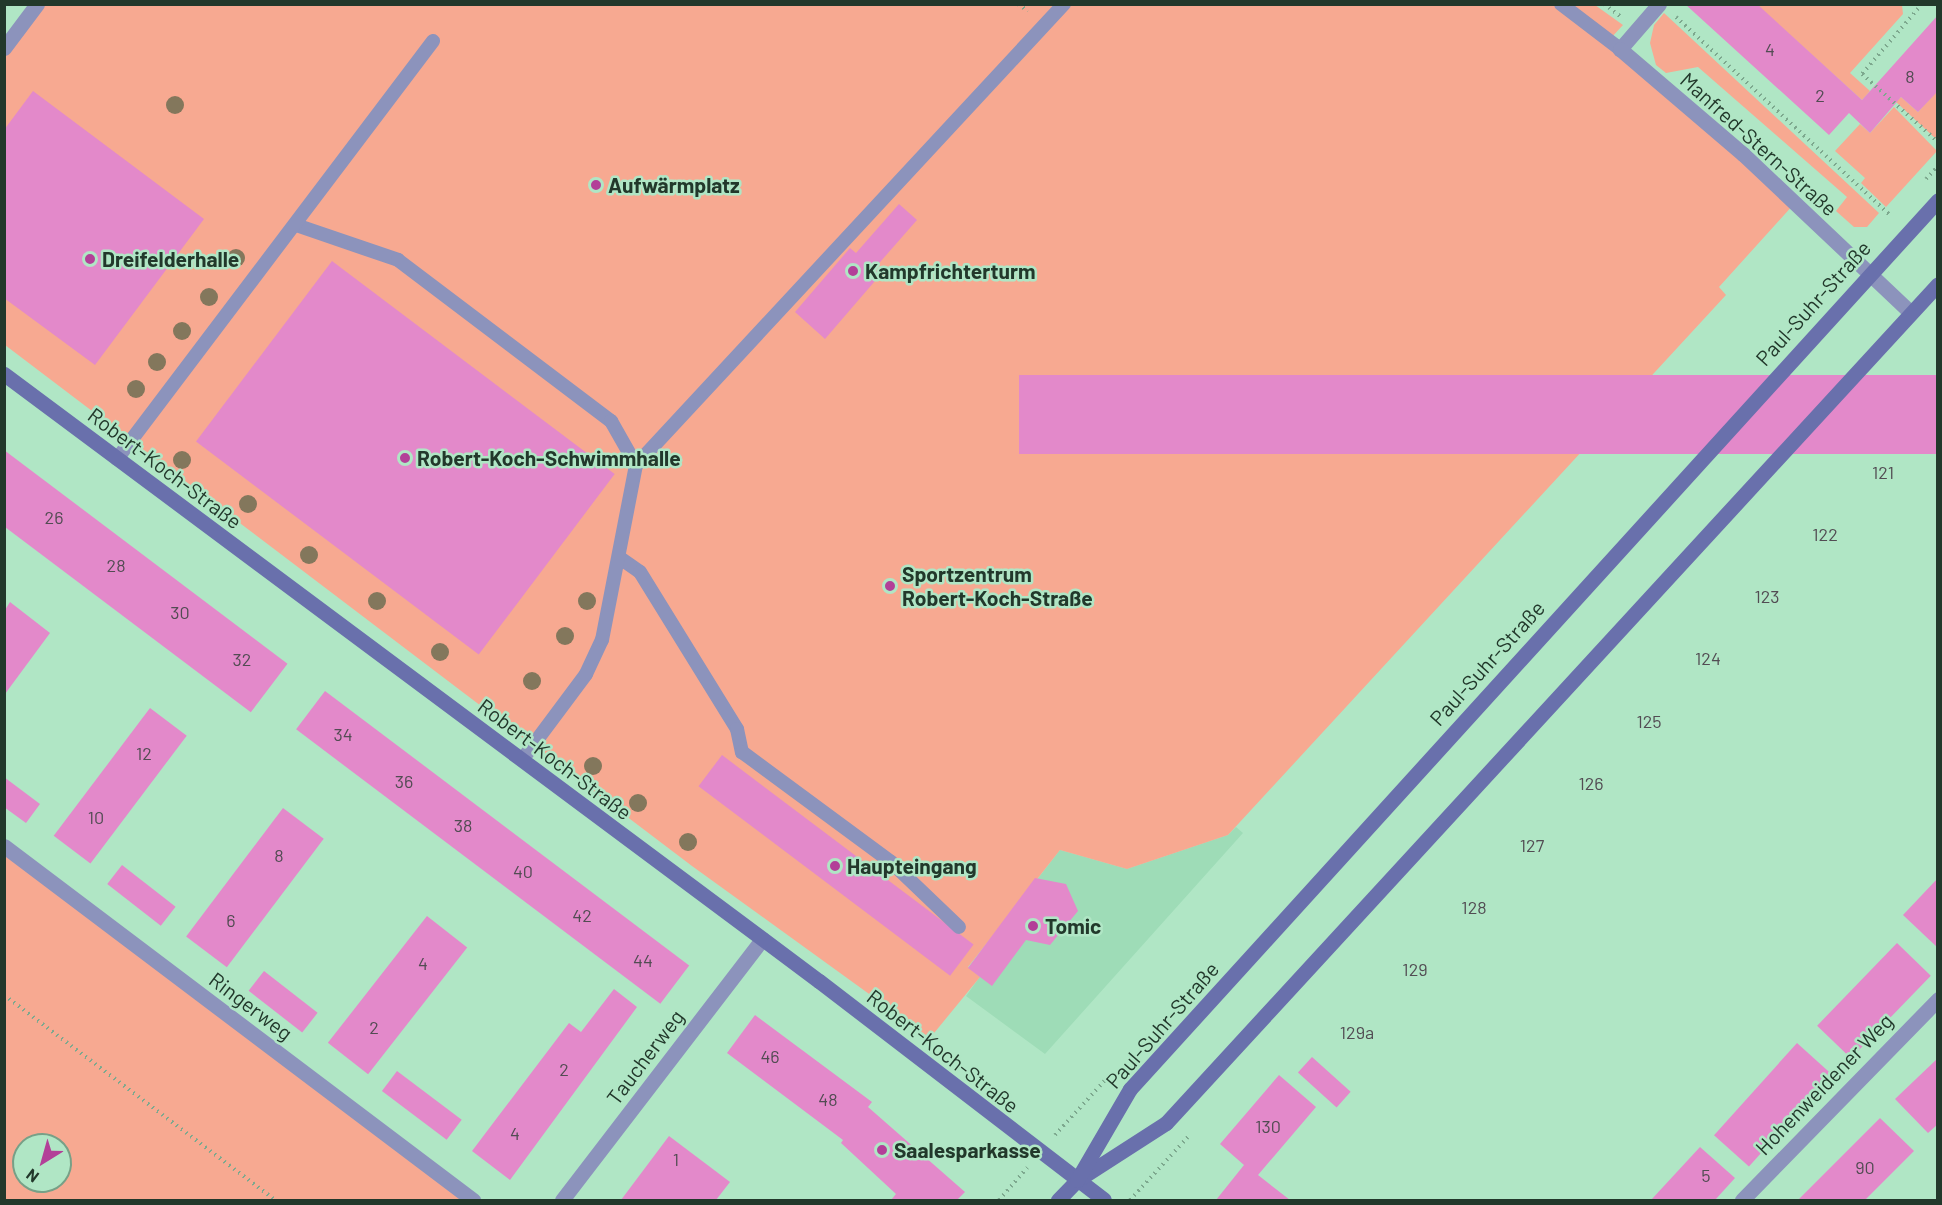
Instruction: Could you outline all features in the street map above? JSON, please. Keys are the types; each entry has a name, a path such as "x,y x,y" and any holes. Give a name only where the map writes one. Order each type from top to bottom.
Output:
{"street":[{"path":"4,48 37,4"},
{"path":"1620,49 1665,8"},
{"name":"Manfred-Stern-Straße","path":"1620,49 1743,154 1911,313"},
{"name":"Paul-Suhr-Straße","path":"1077,1180 1130,1089 1938,200"},
{"path":"1058,1200 1077,1180 1166,1123 1938,284"},
{"name":"Robert-Koch-Straße","path":"4,374 762,939 1104,1200"},
{"name":"Ringerweg","path":"4,846 473,1200"},
{"name":"Taucherweg","path":"562,1200 762,939"},
{"name":"Hohenweidener Weg","path":"1742,1200 1938,999"}],"lane":[{"path":"522,760 590,665 602,640 620,558 636,465 1064,4"},
{"path":"1561,4 1620,49"},
{"path":"117,459 296,225 433,40"},
{"path":"296,225 398,260 611,421 636,465"},
{"path":"620,558 640,572 737,729 742,752 891,862 959,927"}],"path":[{"path":"1922,4 1862,74 1938,142"},
{"path":"1665,8 1891,217"},
{"path":"4,995 275,1200"},
{"path":"1130,1200 1186,1141"}],"shaded area":[{"name":"Sportzentrum Robert-Koch-Straße","path":"37,4 1595,5 1623,25 1610,39 1794,204 1719,287 1726,295 1228,835 1127,869 1060,850 968,967 980,977 930,1038 692,866 5,345 4,48"},
{"path":"1757,5 1902,5 1903,14 1850,73 1870,91 1862,100"},
{"path":"1664,13 1879,213 1867,227 1854,227 1836,211 1847,197 1698,67 1666,73 1656,65 1650,43 1654,25"},
{"path":"1937,91 1937,140 1896,102 1901,97 1918,112"},
{"path":"1894,107 1937,151 1886,207 1861,183 1865,178 1835,151 1860,124 1870,133"},
{"path":"1236,827 1243,833 1045,1054 966,996 979,978 968,968 1060,850 1127,869 1228,835"},
{"path":"5,854 470,1200 5,1200"}],"building":[{"path":"1685,4 1757,4 1862,100 1938,15 1938,91 1918,112 1901,97 1870,133 1849,113 1829,135"},
{"name":"Dreifelderhalle","path":"33,91 204,219 95,365 4,298 4,130"},
{"name":"Kampfrichterturm","path":"899,204 917,220 874,269 881,274 825,339 795,312 850,248 856,253"},
{"name":"Robert-Koch-Schwimmhalle","path":"332,261 615,474 479,655 196,441"},
{"path":"1019,375 1938,375 1938,454 1019,454"},
{"path":"4,450 288,664 251,712 4,526"},
{"path":"10,602 50,633 5,694 5,610"},
{"path":"325,691 689,965 660,1004 296,729"},
{"path":"150,708 187,736 90,863 54,836"},
{"name":"Haupteingang","path":"722,755 974,945 950,976 699,786"},
{"path":"4,777 40,804 26,823 4,807"},
{"path":"283,808 324,839 227,967 186,937"},
{"path":"122,865 176,907 161,926 107,884"},
{"name":"Tomic","path":"1035,878 1066,884 1078,911 1050,945 1026,940 992,986 968,968"},
{"path":"1938,878 1938,948 1903,915"},
{"path":"427,916 467,947 368,1074 328,1043"},
{"path":"1897,943 1931,976 1851,1058 1817,1026"},
{"path":"264,971 318,1013 302,1033 249,991"},
{"path":"614,989 637,1007 510,1180 472,1151 569,1023 581,1032"},
{"path":"755,1015 872,1102 868,1107 965,1192 957,1200 891,1200 896,1194 841,1143 843,1140 727,1053"},
{"path":"1797,1043 1832,1074 1749,1167 1714,1135"},
{"path":"1312,1057 1351,1092 1337,1107 1298,1073"},
{"path":"1938,1058 1938,1124 1928,1133 1895,1099"},
{"path":"397,1071 462,1120 447,1140 382,1091"},
{"path":"1279,1075 1316,1107 1258,1175 1290,1200 1216,1200 1244,1165 1220,1144"},
{"path":"1880,1118 1914,1151 1865,1200 1798,1200"},
{"path":"669,1136 730,1182 716,1200 621,1200"},
{"path":"1700,1147 1735,1178 1715,1200 1651,1200"}],"place":[{"name":"Aufwärmplatz","path":"596,185"},
{"name":"Dreifelderhalle","path":"90,259"},
{"name":"Kampfrichterturm","path":"853,271"},
{"name":"Robert-Koch-Schwimmhalle","path":"405,458"},
{"name":"Sportzentrum Robert-Koch-Straße","path":"890,586"},
{"name":"Haupteingang","path":"835,866"},
{"name":"Tomic","path":"1033,926"},
{"name":"Saalesparkasse","path":"882,1150"}]}
